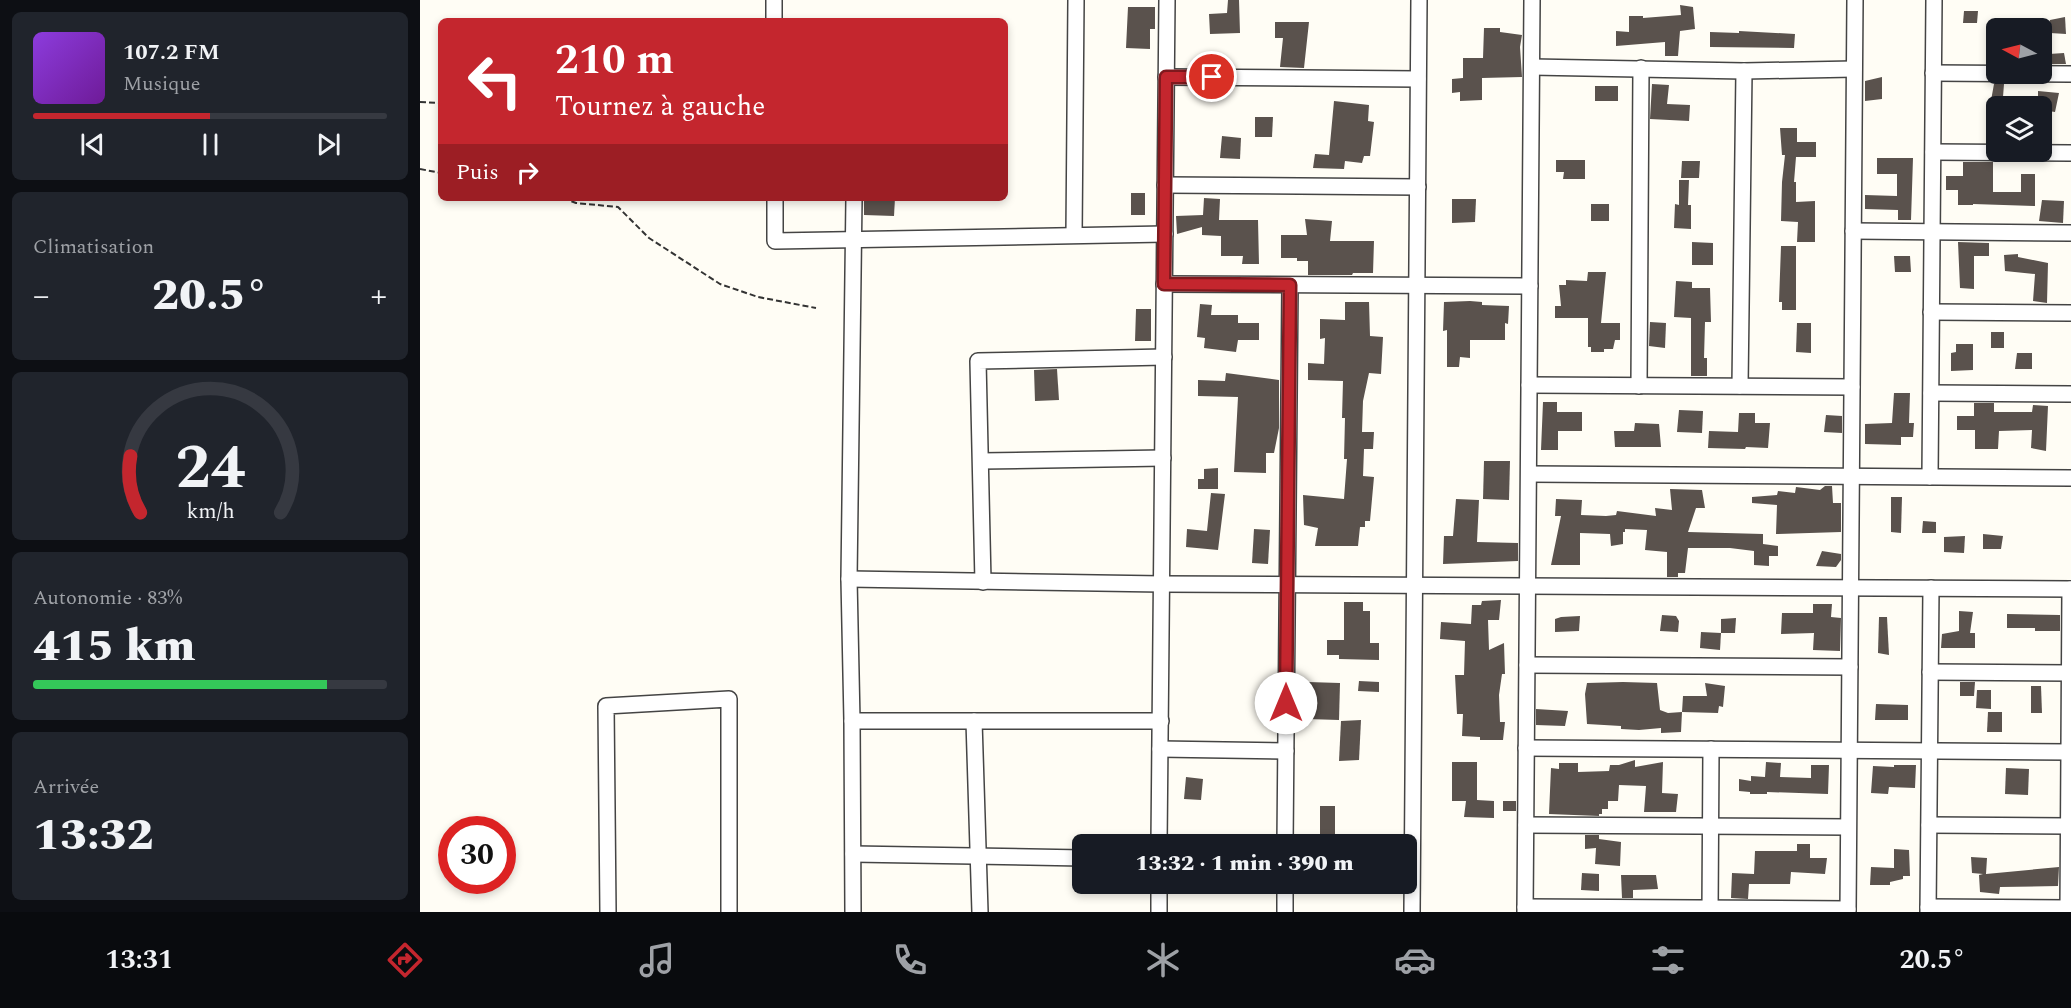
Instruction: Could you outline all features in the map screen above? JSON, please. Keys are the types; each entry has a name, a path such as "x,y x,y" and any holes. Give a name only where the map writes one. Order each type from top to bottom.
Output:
{"street":[{"path":"774,0 774,18"},
{"path":"1074,235 1076,0"},
{"path":"1160,834 1167,0"},
{"path":"1412,912 1419,0"},
{"path":"1532,0 1525,910 1848,910 1855,0"},
{"path":"1930,477 1934,0"},
{"path":"1532,67 1744,71 1854,69"},
{"path":"1638,386 1641,68"},
{"path":"1740,386 1744,71"},
{"path":"1933,73 2071,74"},
{"path":"1166,77 1418,79"},
{"path":"1933,152 2071,153"},
{"path":"1165,185 1418,187"},
{"path":"775,201 775,241 1164,234"},
{"path":"853,912 849,579 854,201"},
{"path":"1853,231 2071,233"},
{"path":"1164,284 1530,286"},
{"path":"1285,834 1290,285"},
{"path":"1931,312 2071,313"},
{"path":"983,582 978,361 1164,357"},
{"path":"1529,385 1852,387"},
{"path":"1931,393 2071,394"},
{"path":"981,461 1163,458"},
{"path":"1528,474 2071,478"},
{"path":"849,579 1162,584 1415,585 1850,588 1931,588 2071,589 2068,910 1928,909 1931,588"},
{"path":"1527,665 1850,667"},
{"path":"1930,672 2070,673"},
{"path":"608,912 606,706 729,699 729,912"},
{"path":"852,721 1161,721"},
{"path":"974,721 980,912"},
{"path":"1526,748 2069,752"},
{"path":"1160,749 1286,751"},
{"path":"1710,910 1711,750"},
{"path":"1526,825 1848,827"},
{"path":"1929,825 2068,825"},
{"path":"853,854 1072,858"},
{"path":"1159,894 1159,912"},
{"path":"1285,894 1285,912"}],"path":[{"path":"420,102 438,103"},
{"path":"420,169 438,172"},
{"path":"571,201 618,207 649,238 720,284 758,297 816,308"}],"building":[{"path":"1228,0 1239,0 1240,33 1210,34 1209,14 1227,13"},
{"path":"1680,5 1693,7 1695,29 1680,31 1678,56 1665,56 1665,42 1616,46 1616,31 1629,32 1629,16 1643,16 1643,18 1681,15"},
{"path":"1128,7 1155,7 1155,29 1150,29 1150,49 1126,48"},
{"path":"1964,11 1978,11 1977,23 1963,23"},
{"path":"2065,17 2066,34 2052,33 2052,20"},
{"path":"1275,22 1309,22 1304,68 1280,67 1283,38 1275,38"},
{"path":"1484,28 1500,28 1500,32 1522,35 1520,47 1522,77 1482,78 1482,100 1460,101 1460,92 1452,93 1452,79 1463,78 1463,58 1483,58"},
{"path":"1739,31 1795,34 1794,48 1710,47 1710,32 1739,33"},
{"path":"2064,53 2066,64 2052,64 2052,54"},
{"path":"1882,77 1882,99 1865,101 1865,81"},
{"path":"1652,84 1669,85 1667,104 1690,105 1689,121 1650,119"},
{"path":"1994,84 2004,84 2003,96 1992,96"},
{"path":"1595,86 1618,86 1618,101 1595,101"},
{"path":"2038,91 2059,93 2055,112 2052,112 2052,96 2038,96"},
{"path":"1334,101 1369,105 1368,121 1374,122 1370,156 1364,156 1362,163 1345,161 1344,169 1313,168 1315,154 1329,155"},
{"path":"1255,117 1273,117 1272,137 1255,137"},
{"path":"1780,128 1797,128 1797,142 1816,142 1816,157 1796,157 1794,182 1796,182 1796,202 1815,201 1815,242 1797,242 1798,222 1781,221 1785,155 1782,155"},
{"path":"1222,136 1241,138 1240,159 1220,158"},
{"path":"1877,158 1913,158 1911,220 1898,220 1898,210 1865,209 1865,195 1897,196 1897,174 1877,174"},
{"path":"1556,160 1585,160 1585,179 1563,179 1564,172 1556,172"},
{"path":"1682,161 1700,161 1699,178 1681,178"},
{"path":"1963,162 1993,162 1993,192 2021,192 2021,174 2035,174 2035,206 1958,205 1958,190 1946,190 1946,176 1963,176"},
{"path":"1679,180 1689,180 1688,205 1691,205 1691,229 1674,228 1675,204 1679,205"},
{"path":"1131,193 1145,193 1145,215 1131,215"},
{"path":"1204,198 1220,199 1219,220 1258,220 1259,264 1242,264 1243,256 1221,256 1221,236 1202,235 1202,227 1177,234 1176,216 1203,215"},
{"path":"1452,199 1476,199 1475,222 1452,223"},
{"path":"2042,200 2064,201 2063,223 2039,221"},
{"path":"864,201 895,201 894,216 864,215"},
{"path":"1591,204 1609,204 1609,221 1591,221"},
{"path":"1305,219 1332,221 1330,241 1374,241 1373,273 1308,275 1308,261 1281,258 1281,235 1307,235"},
{"path":"1692,242 1713,243 1713,265 1692,265"},
{"path":"1958,242 1989,243 1989,256 1974,256 1974,289 1960,288"},
{"path":"1781,246 1796,246 1796,310 1782,310 1782,302 1779,302"},
{"path":"2018,254 2018,257 2048,263 2047,303 2033,301 2035,274 2005,271 2004,255"},
{"path":"1894,256 1910,256 1911,272 1895,272"},
{"path":"1588,272 1606,272 1601,323 1620,323 1620,340 1615,340 1613,349 1604,349 1604,352 1591,352 1591,347 1588,347 1588,318 1555,318 1555,306 1561,306 1559,285 1566,285 1566,280 1587,281"},
{"path":"1676,281 1692,282 1692,288 1710,288 1711,322 1705,322 1704,358 1707,358 1707,376 1691,376 1691,318 1674,317"},
{"path":"1345,302 1369,302 1370,336 1383,337 1381,374 1369,373 1363,401 1362,432 1374,432 1373,449 1364,449 1363,476 1374,477 1370,521 1365,521 1365,527 1360,527 1358,546 1315,546 1318,528 1304,525 1303,495 1344,499 1347,459 1344,459 1343,381 1308,380 1308,363 1324,364 1325,338 1320,339 1320,319 1345,320"},
{"path":"1444,302 1482,302 1482,305 1509,306 1508,324 1505,323 1505,340 1470,340 1470,358 1460,357 1459,367 1447,367 1447,330 1443,331"},
{"path":"1200,304 1212,305 1211,315 1238,315 1238,323 1259,323 1259,340 1238,340 1236,352 1204,348 1205,338 1197,337"},
{"path":"1136,309 1151,309 1151,341 1135,341"},
{"path":"1650,322 1666,323 1665,348 1649,346"},
{"path":"1797,323 1811,323 1811,353 1796,352"},
{"path":"1991,332 2004,332 2004,348 1991,348"},
{"path":"1956,344 1973,344 1973,370 1951,371 1951,353 1956,352"},
{"path":"2017,353 2032,353 2032,369 2015,369"},
{"path":"1057,369 1059,400 1035,401 1034,370"},
{"path":"1226,373 1279,380 1279,428 1274,453 1266,453 1266,473 1234,472 1238,397 1198,396 1198,380 1225,381"},
{"path":"1894,393 1910,393 1909,423 1914,423 1913,437 1901,437 1901,445 1865,444 1865,424 1892,423"},
{"path":"1543,402 1557,402 1557,412 1582,412 1582,431 1558,431 1558,450 1541,450"},
{"path":"1974,403 1994,403 1994,412 2032,412 2033,405 2048,406 2046,451 2031,448 2032,430 1999,431 1998,449 1975,449 1975,430 1957,430 1957,416 1974,416"},
{"path":"1679,410 1703,411 1702,433 1677,432"},
{"path":"1739,413 1755,413 1755,423 1770,423 1768,448 1708,448 1709,431 1738,432"},
{"path":"1826,415 1842,416 1842,433 1824,432"},
{"path":"1635,423 1659,424 1661,447 1615,447 1614,431 1634,431"},
{"path":"1484,461 1510,461 1509,500 1483,499"},
{"path":"1218,468 1218,489 1198,489 1198,479 1204,479 1204,469"},
{"path":"1825,486 1832,486 1833,503 1841,503 1841,532 1776,534 1777,505 1752,503 1752,497 1777,495 1778,491 1795,493 1796,487 1820,490"},
{"path":"1670,489 1702,490 1705,508 1696,508 1688,532 1763,534 1763,544 1778,546 1778,556 1769,556 1769,566 1754,565 1754,551 1730,548 1688,548 1685,573 1678,573 1678,577 1667,577 1667,552 1645,550 1647,530 1625,529 1623,544 1611,546 1610,534 1580,533 1580,565 1551,565 1561,516 1555,516 1556,499 1582,500 1581,515 1616,515 1617,511 1656,516 1655,508 1672,510"},
{"path":"1211,493 1225,494 1218,550 1186,547 1187,529 1207,531"},
{"path":"1891,497 1902,497 1901,533 1891,532"},
{"path":"1456,499 1479,500 1477,542 1518,543 1518,561 1443,564 1444,536 1453,536"},
{"path":"1923,521 1936,522 1936,533 1922,533"},
{"path":"1254,529 1270,530 1268,564 1252,563"},
{"path":"1983,534 2003,536 2001,549 1983,549"},
{"path":"1965,536 1964,553 1944,552 1944,537"},
{"path":"1822,551 1841,554 1841,560 1836,567 1816,566"},
{"path":"1501,600 1499,620 1488,620 1489,650 1504,643 1505,674 1502,674 1499,695 1500,722 1505,722 1503,740 1480,740 1480,737 1462,736 1463,714 1457,714 1455,675 1464,675 1465,641 1440,639 1441,622 1471,624 1472,605 1481,605 1482,601"},
{"path":"1344,602 1363,602 1363,611 1370,611 1370,643 1379,643 1379,660 1339,659 1339,655 1327,655 1327,640 1344,640"},
{"path":"1813,604 1832,604 1831,617 1841,618 1840,651 1813,650 1814,633 1781,634 1782,613 1813,613"},
{"path":"1959,611 1973,612 1970,633 1975,633 1975,648 1941,648 1942,634 1959,631"},
{"path":"2007,614 2060,615 2060,631 2007,628"},
{"path":"1662,615 1676,616 1679,621 1678,632 1660,631"},
{"path":"1580,616 1579,631 1555,632 1555,619"},
{"path":"1879,617 1887,617 1889,655 1878,653"},
{"path":"1736,618 1735,633 1721,633 1721,619"},
{"path":"1701,632 1721,633 1720,650 1700,648"},
{"path":"1359,681 1379,682 1379,692 1358,691"},
{"path":"1308,682 1340,683 1339,720 1307,719"},
{"path":"1960,682 1975,682 1974,696 1960,696"},
{"path":"1587,683 1657,683 1660,710 1668,713 1682,712 1681,732 1661,733 1661,728 1639,730 1621,729 1621,726 1587,724 1585,694"},
{"path":"1705,683 1725,686 1723,707 1719,706 1718,713 1682,712 1683,696 1707,696"},
{"path":"2031,686 2041,686 2042,713 2031,713"},
{"path":"1977,690 1991,690 1991,709 1976,708"},
{"path":"1876,704 1908,705 1908,720 1875,720"},
{"path":"1536,709 1568,711 1565,726 1536,725"},
{"path":"1988,712 2002,712 2002,732 1987,732"},
{"path":"1361,720 1359,760 1339,761 1341,721"},
{"path":"1635,760 1635,767 1663,762 1662,793 1678,794 1676,812 1644,812 1646,786 1619,785 1618,801 1608,801 1608,809 1602,809 1602,814 1599,816 1549,814 1551,768 1559,769 1559,763 1578,763 1578,772 1609,771 1610,765"},
{"path":"1452,762 1477,762 1477,800 1494,801 1494,818 1464,817 1466,801 1452,801"},
{"path":"1766,762 1781,763 1780,777 1811,778 1811,765 1829,765 1828,794 1767,792 1767,794 1750,794 1750,792 1739,791 1739,779 1751,781 1751,776 1765,777"},
{"path":"1894,765 1916,765 1915,788 1889,787 1888,794 1871,793 1873,766 1894,767"},
{"path":"2006,768 2029,769 2028,795 2005,794"},
{"path":"1186,777 1203,779 1201,800 1184,799"},
{"path":"1503,801 1516,801 1516,811 1503,811"},
{"path":"1320,806 1335,806 1335,834 1320,834"},
{"path":"1585,835 1599,835 1599,839 1621,842 1620,866 1595,864 1596,848 1585,849"},
{"path":"1797,844 1810,844 1810,858 1827,858 1825,874 1791,872 1790,884 1749,884 1748,899 1731,898 1732,873 1754,874 1755,851 1797,851"},
{"path":"1894,849 1909,850 1910,876 1903,876 1903,879 1890,882 1890,885 1870,885 1871,867 1894,868"},
{"path":"1971,857 1987,858 1986,874 2059,867 2058,886 2000,887 1999,894 1980,892 1979,875 1983,874 1972,873"},
{"path":"1582,873 1599,874 1599,891 1581,890"},
{"path":"1621,875 1656,875 1658,889 1633,890 1633,898 1622,898"}],"route":[{"path":"1212,77 1166,77 1164,284 1290,285 1286,703"}]}
